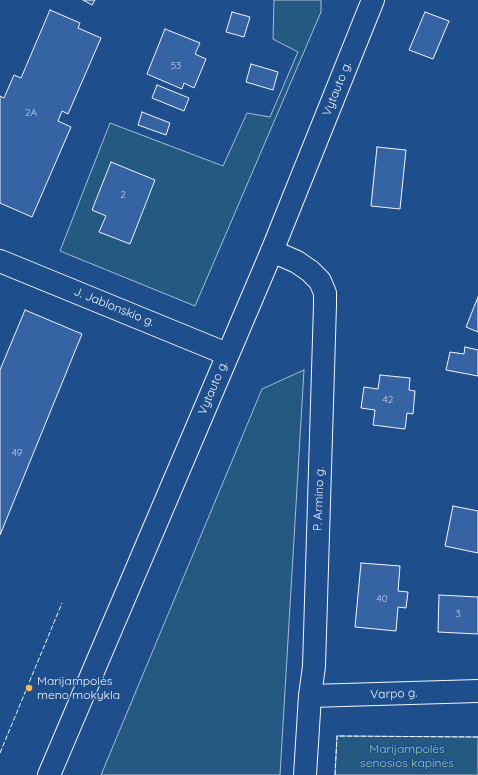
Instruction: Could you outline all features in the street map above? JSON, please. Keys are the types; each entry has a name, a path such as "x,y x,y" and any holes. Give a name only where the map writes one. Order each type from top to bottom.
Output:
{"main road":[{"name":"Vytauto g.","path":"49,775 272,251 373,0"},
{"name":"P. Armino g.","path":"272,251 297,262 310,271 320,281 324,293 325,305 314,666 310,696 305,775"},
{"name":"J. Jablonskio g.","path":"0,261 227,354"},
{"name":"Varpo g.","path":"310,696 478,692"}],"green space":[{"path":"274,0 321,0 321,12 195,306 60,251 110,123 223,166 247,113 270,117 298,52 273,39"},
{"path":"304,370 280,775 101,775 262,389"},
{"name":"Marijampolės senosios kapinės","path":"337,736 478,737 478,775 335,775"}],"building":[{"path":"83,0 95,0 92,5"},
{"path":"50,10 80,23 78,28 101,38 68,114 62,111 58,121 71,127 32,217 0,203 0,96 4,98 14,75 21,78"},
{"path":"232,12 250,17 244,37 226,32"},
{"path":"425,12 449,21 433,59 409,50"},
{"path":"165,29 200,43 195,54 206,59 194,88 184,83 182,89 147,74"},
{"path":"251,64 278,72 273,90 246,82"},
{"path":"157,85 189,98 184,111 152,98"},
{"path":"142,112 170,123 166,135 138,125"},
{"path":"377,147 406,150 400,209 371,206"},
{"path":"111,162 155,180 130,244 99,232 106,216 92,210"},
{"path":"478,297 478,332 466,327"},
{"path":"25,310 82,334 0,535 0,370"},
{"path":"465,347 478,350 478,376 446,370 450,352 464,354"},
{"path":"380,375 410,378 409,390 415,391 413,414 407,413 405,429 373,425 375,410 361,408 364,387 378,389"},
{"path":"453,506 478,511 478,553 445,546"},
{"path":"361,563 400,566 398,591 408,592 406,608 398,607 396,631 355,627"},
{"path":"439,595 478,597 478,634 438,632"}],"fence":[{"path":"0,753 62,603"},
{"path":"335,775 337,736 478,737"}],"place":[{"name":"Marijampolės meno mokykla","path":"29,688"}]}
